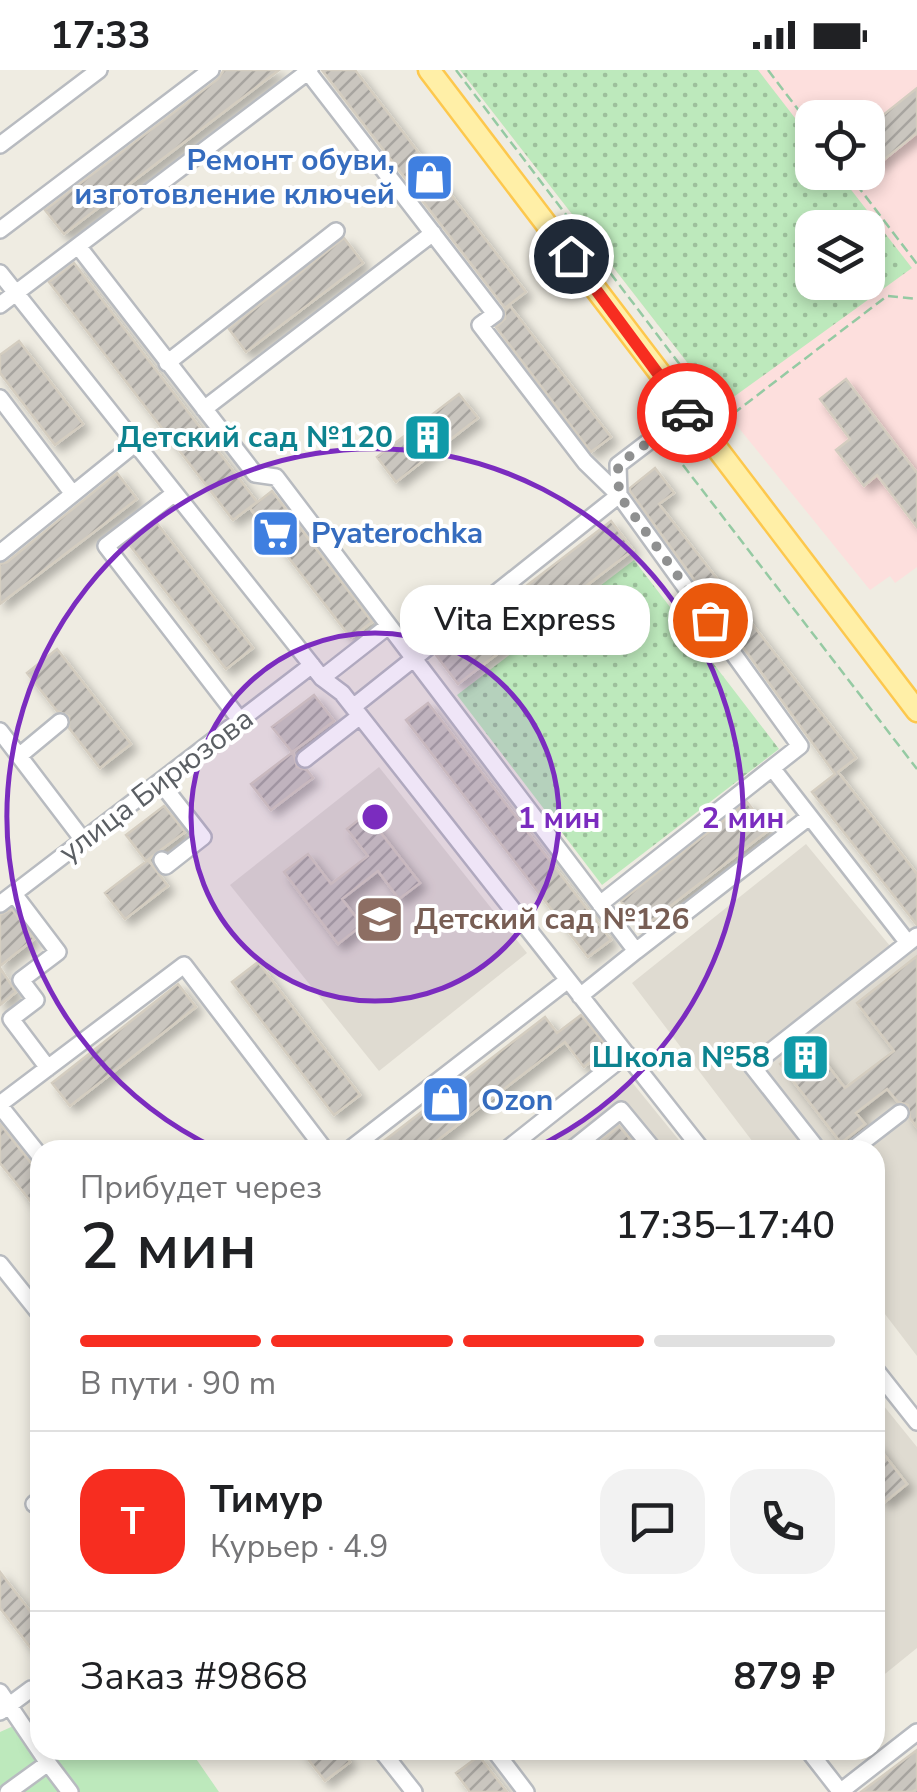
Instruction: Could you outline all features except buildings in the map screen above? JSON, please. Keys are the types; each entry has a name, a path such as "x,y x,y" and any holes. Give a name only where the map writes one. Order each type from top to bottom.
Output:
{"main road":[{"path":"429,70 689,411 714,427 917,711"}],"street":[{"path":"0,145 99,70"},
{"path":"0,230 211,70"},
{"path":"0,306 309,71 495,314 480,325 585,462 619,495 800,746 600,904"},
{"path":"167,363 336,231"},
{"path":"204,409 432,233"},
{"path":"78,246 255,474 276,478 636,950"},
{"path":"0,273 317,672 342,693 694,1140"},
{"path":"0,398 73,494"},
{"path":"619,495 618,465 689,411"},
{"path":"0,552 136,443"},
{"path":"175,493 106,546 240,720"},
{"path":"305,759 412,660 619,495"},
{"name":"улица Бирюзова","path":"0,904 240,720 387,627"},
{"path":"328,704 342,693"},
{"path":"19,756 60,722"},
{"path":"0,731 84,840"},
{"path":"772,768 912,939 752,1066 810,1140"},
{"path":"160,782 203,837 167,866"},
{"path":"580,996 809,817"},
{"path":"14,894 58,952 21,980 36,1000 10,1020 48,1068"},
{"path":"30,1143 0,1105 184,964 316,1140"},
{"path":"362,1140 568,980"},
{"path":"518,1140 626,1054"},
{"path":"584,1140 621,1110 646,1140"},
{"path":"865,1140 900,1113"},
{"path":"0,1264 30,1302"},
{"path":"885,1382 917,1422"},
{"path":"0,1712 30,1690"},
{"path":"0,1692 30,1736"},
{"path":"885,1757 917,1732"},
{"path":"46,1760 70,1792"},
{"path":"389,1760 414,1792"},
{"path":"502,1760 526,1792"},
{"path":"816,1760 840,1792 881,1760"},
{"path":"8,1792 48,1763"}],"path":[{"path":"456,70 714,427"},
{"path":"768,70 795,106"},
{"path":"860,190 917,264"},
{"path":"917,298 887,296 676,456 917,770"}],"shaded area":[{"path":"460,70 917,70 917,567 895,583 890,576 870,590 721,406"},
{"name":"Детский сад №126","path":"379,767 527,953 379,1071 230,885"},
{"path":"806,844 895,952 917,936 917,1356 885,1314 885,1140 751,1140 632,983"},
{"path":"631,1081 679,1140 557,1140"},
{"path":"885,1407 917,1447 917,1648 885,1674"}],"green space":[{"path":"460,70 758,70 795,118 795,190 851,190 867,210 795,210 795,300 868,300 721,406"},
{"path":"885,233 912,268 885,288"},
{"path":"634,560 779,749 602,885 457,695"},
{"path":"30,1718 30,1760 197,1760 219,1792 0,1792 0,1732"}],"way so far":[{"path":"687,413 618,465 619,495 710,620"}],"place":[{"name":"Ремонт обуви, изготовление ключей","path":"430,177"},
{"name":"Детский сад №120","path":"428,437"},
{"name":"Pyaterochka","path":"276,533"},
{"name":"Vita Express","path":"710,620"},
{"name":"Детский сад №126","path":"379,919"},
{"name":"Школа №58","path":"805,1057"},
{"name":"Ozon","path":"446,1100"}],"route":[{"path":"571,256 687,413"}]}
